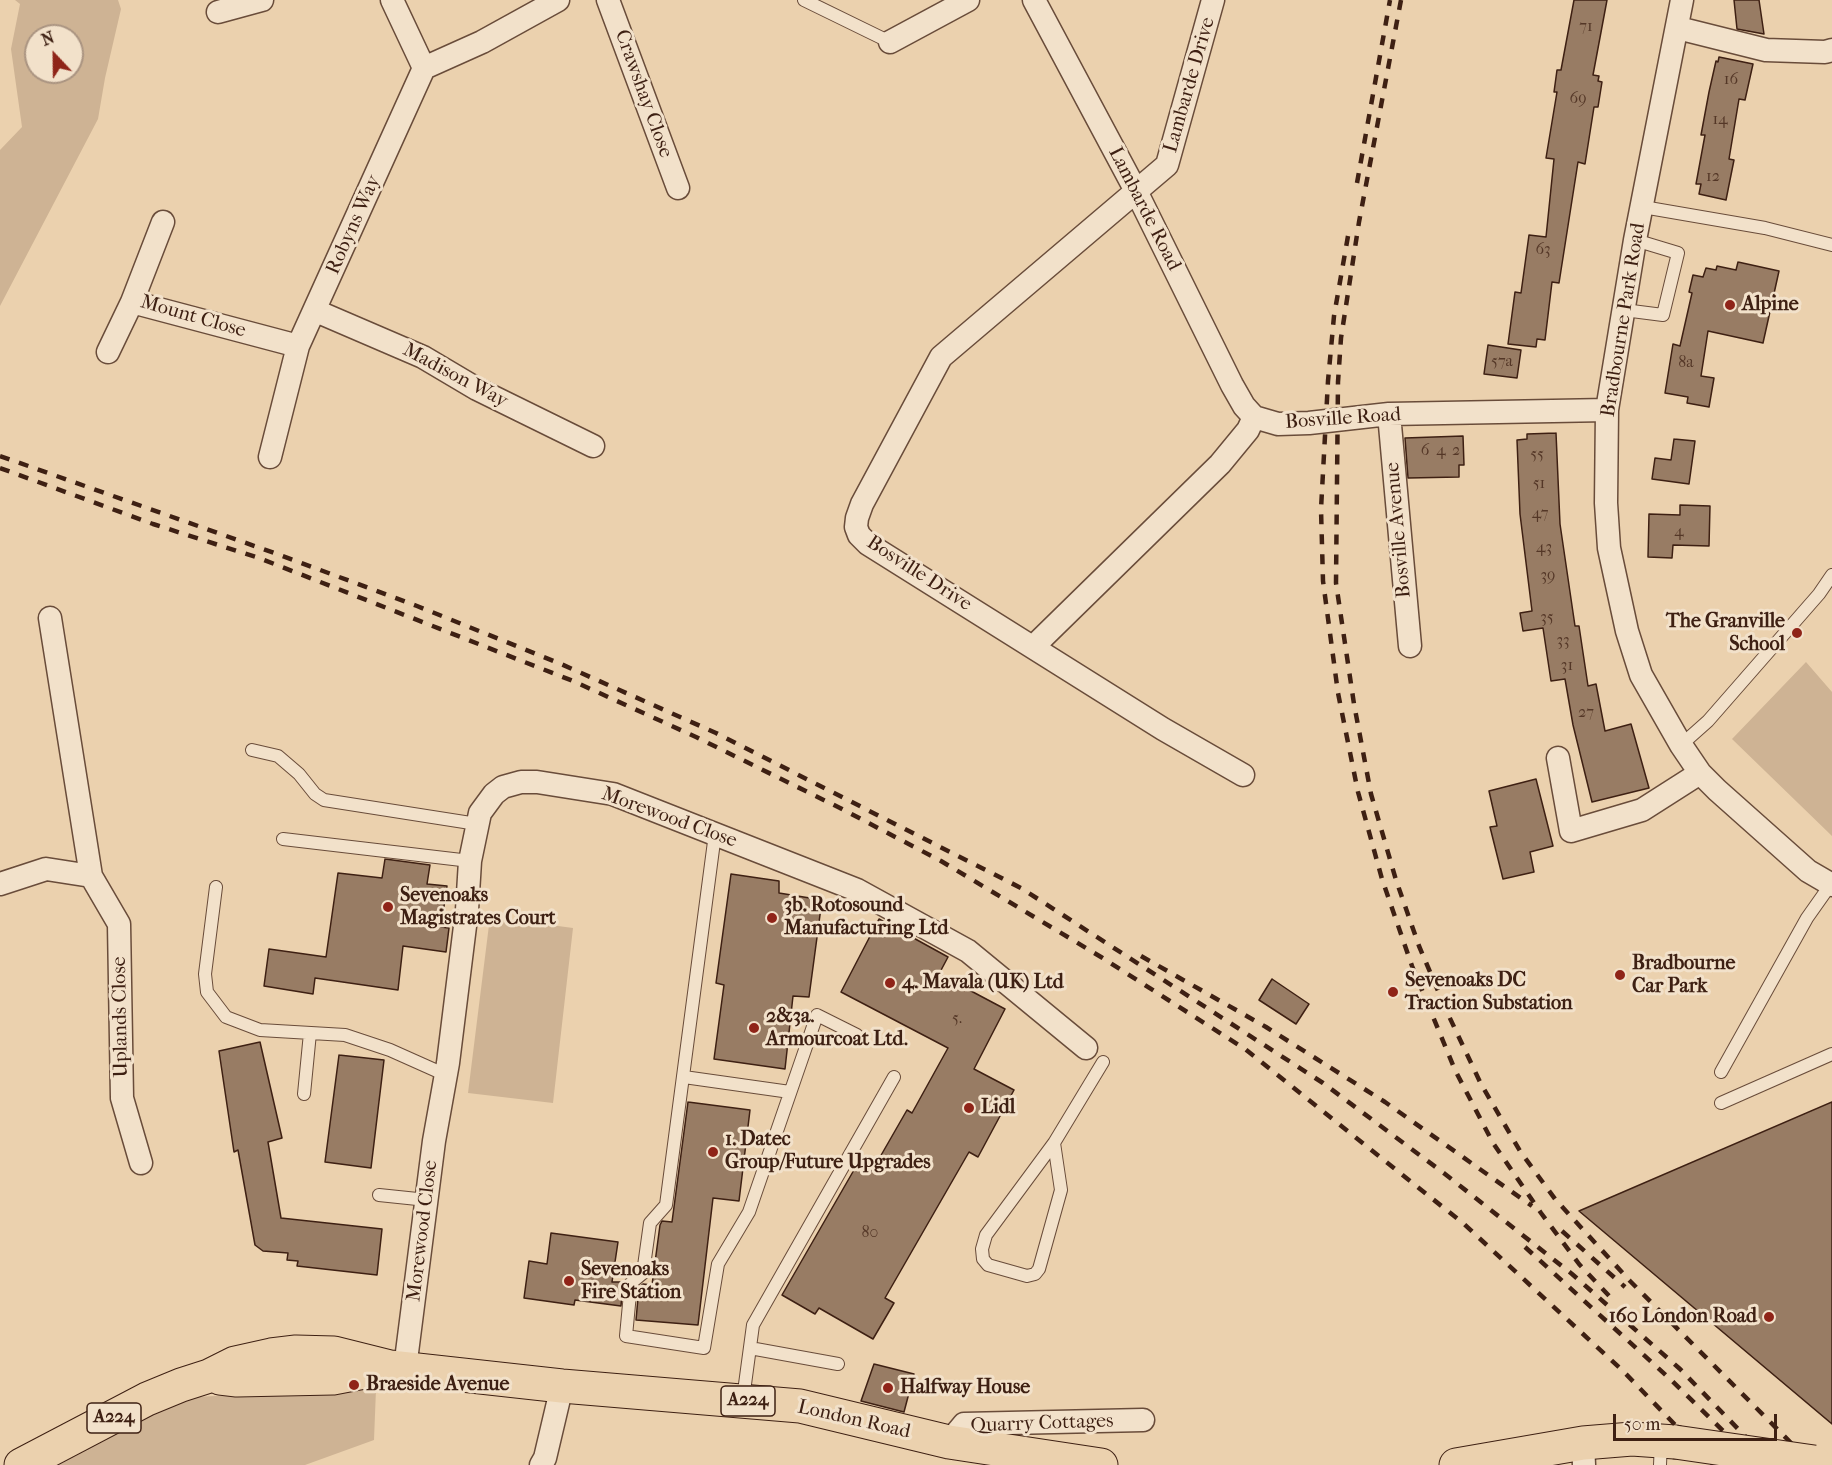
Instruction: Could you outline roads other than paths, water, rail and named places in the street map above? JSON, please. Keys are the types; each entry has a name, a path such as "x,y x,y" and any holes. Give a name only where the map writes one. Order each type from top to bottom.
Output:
{"main road":[{"name":"London Road","path":"21,1465 181,1385 209,1376 235,1363 296,1352 334,1353 398,1368 562,1386 800,1406 1031,1460 1101,1465"},
{"path":"1456,1465 1584,1454 1632,1439 1665,1449 1823,1464"}],"street":[{"path":"218,12 261,0"},
{"path":"392,0 424,68 482,42 558,0"},
{"name":"Crawshay Close","path":"608,0 678,188"},
{"path":"890,42 968,0"},
{"name":"Lambarde Road","path":"1034,0 1136,191 1232,385 1244,406 1254,417"},
{"name":"Lambarde Drive","path":"1136,191 1167,165 1214,0"},
{"name":"Bradbourne Park Road","path":"1682,0 1635,240 1607,410 1609,548 1627,631 1641,675 1681,745 1700,773 1808,871 1831,884"},
{"path":"1678,28 1766,50 1825,52 1832,50"},
{"name":"Robyns Way","path":"270,457 298,346 316,311 424,68"},
{"name":"Bosville Drive","path":"1136,191 941,357 862,504 856,527 868,544 1163,729 1244,775"},
{"name":"Mount Close","path":"163,222 132,302 298,346"},
{"path":"108,352 132,302"},
{"name":"Madison Way","path":"316,311 423,357 477,389 593,446"},
{"name":"Bosville Road","path":"1254,417 1278,424 1389,414 1607,410"},
{"name":"Bosville Avenue","path":"1389,414 1410,646"},
{"path":"1034,646 1220,464 1248,430 1254,417"},
{"name":"Uplands Close","path":"50,618 91,876 119,924 122,1098 141,1163"},
{"path":"1558,758 1571,831 1642,810 1700,773"},
{"name":"Morewood Close","path":"398,1368 446,1075 467,910 470,861 477,824 480,813 494,794 512,784 537,782 613,794 857,890 968,951 1094,1055"},
{"path":"0,884 46,869 91,876"},
{"path":"541,1465 545,1458 562,1386"},
{"name":"Quarry Cottages","path":"948,1442 964,1424 1143,1420"}],"lane":[{"path":"804,0 890,42"},
{"path":"1643,207 1764,228 1832,245"},
{"path":"1624,310 1663,315 1678,253 1635,240"},
{"path":"1681,745 1708,721 1819,594 1832,575"},
{"path":"252,750 278,756 299,774 315,794 324,800 477,824"},
{"path":"715,834 666,1205 650,1223 643,1274 631,1283 626,1336 704,1348 718,1264 749,1212 817,1015 857,1035"},
{"path":"283,839 470,861"},
{"path":"1721,1072 1807,918 1831,884"},
{"path":"216,887 205,974 207,992 213,1003 226,1017 260,1030 345,1035 390,1050 446,1075"},
{"path":"304,1094 310,1033"},
{"path":"1721,1103 1832,1054"},
{"path":"1054,1143 1061,1190 1040,1269 1035,1274 1027,1276 988,1265 983,1259 982,1249 986,1235 1054,1143 1094,1055"},
{"path":"684,1077 790,1092"},
{"path":"743,1400 753,1325 894,1077"},
{"path":"379,1195 427,1200"},
{"path":"750,1348 838,1364"}],"railway":[{"path":"1357,183 1390,0"},
{"path":"1401,0 1359,222 1341,338 1338,382 1336,583 1354,704 1371,794 1396,880 1419,946 1481,1084 1520,1151 1555,1199 1630,1281 1813,1465"},
{"path":"1348,236 1334,316 1321,509 1323,581 1338,693 1358,792 1382,879 1412,966 1455,1070 1493,1143 1579,1264 1612,1299"},
{"path":"0,456 280,555 417,606 561,664 716,733 1021,888 1323,1083 1445,1174 1572,1274 1680,1369 1773,1465"},
{"path":"0,468 153,524 259,558 573,681 696,737 941,861 1101,957 1245,1049 1464,1224 1623,1371 1714,1465"},
{"path":"1141,956 1266,1027 1385,1102 1532,1206"},
{"path":"1562,1231 1625,1287"},
{"path":"1525,1247 1669,1378 1758,1465"}],"place":[{"name":"Alpine","path":"1730,305"},
{"name":"The Granville School","path":"1797,633"},
{"name":"Sevenoaks Magistrates Court","path":"388,907"},
{"name":"3b. Rotosound Manufacturing Ltd","path":"772,918"},
{"name":"Bradbourne Car Park","path":"1620,975"},
{"name":"4. Mavala (UK) Ltd","path":"890,983"},
{"name":"Sevenoaks DC Traction Substation","path":"1393,992"},
{"name":"2&3a. Armourcoat Ltd.","path":"754,1028"},
{"name":"Lidl","path":"969,1108"},
{"name":"1. Datec Group/Future Upgrades","path":"713,1152"},
{"name":"Sevenoaks Fire Station","path":"569,1281"},
{"name":"160 London Road","path":"1769,1317"},
{"name":"Braeside Avenue","path":"354,1385"},
{"name":"Halfway House","path":"888,1388"}]}
